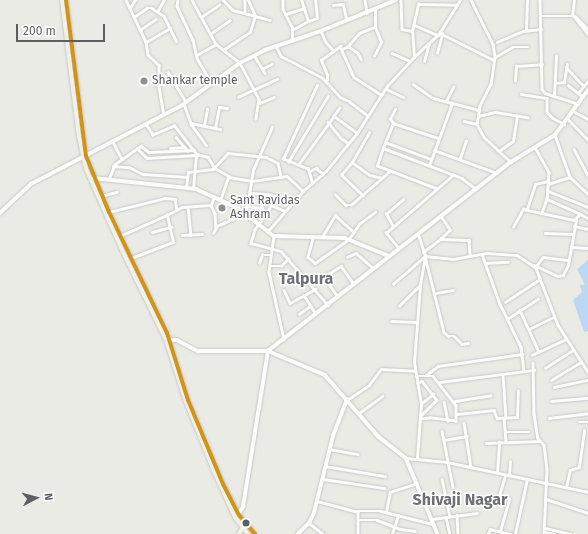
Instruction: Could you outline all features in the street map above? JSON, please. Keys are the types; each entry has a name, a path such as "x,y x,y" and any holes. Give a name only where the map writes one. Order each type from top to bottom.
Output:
{"main road":[{"path":"62,0 84,156 92,178 128,259 168,340 185,399 237,516 244,525 255,534"},
{"path":"66,0 84,156"},
{"path":"100,196 120,236 128,259"},
{"path":"239,534 244,525"},
{"path":"244,525 248,534"}],"street":[{"path":"126,0 146,42 148,55 159,65 159,92 164,115"},
{"path":"130,8 135,0"},
{"path":"157,12 164,0"},
{"path":"178,0 178,6 193,40 197,55 211,82"},
{"path":"192,0 216,44 240,63 254,89 260,103 256,119"},
{"path":"223,0 233,10 270,20"},
{"path":"227,4 228,0"},
{"path":"245,0 245,14"},
{"path":"223,50 248,34 255,16 248,0"},
{"path":"283,0 286,14 294,29"},
{"path":"301,0 308,21"},
{"path":"292,40 290,32 308,21 317,18 315,0"},
{"path":"365,0 367,12"},
{"path":"0,213 31,184 146,125 185,103 211,82 254,55 292,40 321,31 375,10 396,0"},
{"path":"402,0 402,29 412,32"},
{"path":"267,232 303,191 323,174 357,133 386,89 410,61 440,34 460,0"},
{"path":"471,0 492,44 494,59 490,89 479,110 477,124 484,137 512,162"},
{"path":"526,0 526,30"},
{"path":"540,0 543,91 578,104"},
{"path":"573,0 573,16 588,34"},
{"path":"333,5 343,4 348,20"},
{"path":"414,57 412,32 419,4 457,5"},
{"path":"201,17 219,5"},
{"path":"134,17 149,8 157,12 164,16 176,40"},
{"path":"286,14 304,8"},
{"path":"374,56 381,42 375,27 375,10"},
{"path":"541,16 573,16 588,28"},
{"path":"140,30 156,19"},
{"path":"210,34 230,20"},
{"path":"414,25 440,34 494,59"},
{"path":"342,49 348,46 360,33 375,27"},
{"path":"146,42 170,28"},
{"path":"497,42 526,30 541,29"},
{"path":"321,31 326,42 333,50"},
{"path":"437,53 440,34"},
{"path":"197,55 216,44"},
{"path":"424,61 429,44"},
{"path":"276,46 281,56 327,81 340,97 349,101 368,116"},
{"path":"327,81 327,75 321,60 338,46 342,49 354,77 382,95"},
{"path":"348,46 358,53 361,59"},
{"path":"494,59 512,47 528,46"},
{"path":"392,53 410,61"},
{"path":"254,55 265,73"},
{"path":"554,96 556,56"},
{"path":"262,69 272,64"},
{"path":"515,81 516,66 542,64"},
{"path":"555,82 564,82 566,65 584,86"},
{"path":"168,72 185,103 193,131 206,145"},
{"path":"238,97 277,79"},
{"path":"579,92 588,81"},
{"path":"413,84 433,98 479,110"},
{"path":"310,171 283,159 317,85"},
{"path":"568,85 579,92 582,96"},
{"path":"446,101 453,87"},
{"path":"386,89 403,97"},
{"path":"237,516 243,507 268,351 497,173 555,135 565,124 582,96 588,90"},
{"path":"521,94 547,98 547,112 553,118 565,124"},
{"path":"288,162 328,96"},
{"path":"260,103 274,97"},
{"path":"429,166 452,103"},
{"path":"215,128 219,107 227,108"},
{"path":"298,165 328,122 340,108"},
{"path":"204,126 206,109"},
{"path":"395,109 390,119 393,123 438,138"},
{"path":"573,111 588,119"},
{"path":"478,116 495,112 528,117"},
{"path":"334,116 357,133"},
{"path":"499,151 513,141 517,116"},
{"path":"568,119 588,140"},
{"path":"464,121 477,124"},
{"path":"328,122 340,137 348,143"},
{"path":"191,123 220,129"},
{"path":"393,123 382,148 377,166 437,189"},
{"path":"146,125 152,135 173,125 195,150 197,155 193,189"},
{"path":"246,214 253,170 261,156 272,127"},
{"path":"363,196 341,174 352,162 369,132"},
{"path":"555,135 570,177 588,194"},
{"path":"176,137 188,151"},
{"path":"460,158 466,141"},
{"path":"113,142 122,159"},
{"path":"385,142 431,159"},
{"path":"109,178 113,166 142,145 151,152 195,150"},
{"path":"170,148 184,147"},
{"path":"535,147 548,170 547,199 542,213"},
{"path":"137,148 147,158 197,155 208,157 215,168 229,177 252,181 281,176 290,177 303,191"},
{"path":"382,148 453,174 476,189"},
{"path":"574,149 588,175"},
{"path":"434,150 460,158 497,173"},
{"path":"186,188 188,172 215,168 228,153 261,156 278,163 281,176"},
{"path":"352,162 370,175 382,178"},
{"path":"113,166 131,168 142,174 187,177"},
{"path":"310,171 316,168 323,174"},
{"path":"310,171 312,183"},
{"path":"335,194 349,206 363,196 390,171"},
{"path":"399,249 386,234 453,174"},
{"path":"221,199 229,177"},
{"path":"527,209 535,184 548,183 570,177"},
{"path":"92,178 109,178 193,189 214,196 238,208 274,236 313,239 334,236 349,239 389,256"},
{"path":"548,191 588,207"},
{"path":"100,196 116,192"},
{"path":"250,193 262,194 293,202"},
{"path":"262,194 262,208 266,214"},
{"path":"213,233 216,227 216,214 211,205 214,196"},
{"path":"108,212 165,198 175,199 177,210"},
{"path":"393,227 386,214 403,199"},
{"path":"547,199 588,218"},
{"path":"120,236 177,210 188,207 211,205"},
{"path":"285,211 271,205 258,224 251,243 281,251 328,305"},
{"path":"247,206 262,208"},
{"path":"188,207 191,235"},
{"path":"216,227 233,219 238,208"},
{"path":"513,227 522,210 527,209 576,220"},
{"path":"313,239 308,257 315,263 349,239 362,221 375,212"},
{"path":"393,284 425,256 453,259 482,254 514,253 535,266 561,277 566,271 574,226 580,214"},
{"path":"128,259 173,242 171,227 167,215"},
{"path":"322,238 335,215 353,232"},
{"path":"423,252 450,230 440,217"},
{"path":"574,226 588,229"},
{"path":"152,232 171,227"},
{"path":"545,233 573,234"},
{"path":"182,235 202,234"},
{"path":"418,234 436,293 444,332 448,336 454,336 462,344 468,343"},
{"path":"274,236 269,266 271,287 284,339"},
{"path":"440,239 471,241 470,256"},
{"path":"571,247 588,248"},
{"path":"347,257 356,253 373,268"},
{"path":"482,254 522,354 524,371"},
{"path":"259,262 262,255 271,255"},
{"path":"418,458 422,404 415,371 420,285 425,256"},
{"path":"535,266 543,257 569,260"},
{"path":"269,266 281,266 288,259"},
{"path":"486,263 508,262"},
{"path":"320,279 341,266 354,284"},
{"path":"535,266 554,317 566,339 588,372"},
{"path":"324,277 338,297"},
{"path":"505,302 540,279"},
{"path":"399,306 420,285"},
{"path":"284,290 288,303 315,289"},
{"path":"436,293 453,290"},
{"path":"304,295 316,314"},
{"path":"507,319 538,299"},
{"path":"299,314 310,306"},
{"path":"520,310 539,352"},
{"path":"529,329 554,317"},
{"path":"391,321 417,322"},
{"path":"532,355 566,339"},
{"path":"168,340 198,351 268,351 318,370 359,413 379,437 406,458 438,534"},
{"path":"545,368 573,350"},
{"path":"426,375 438,366 522,354"},
{"path":"551,380 581,362"},
{"path":"533,363 534,414 540,442 545,447 547,482 544,531"},
{"path":"298,534 309,523 323,479 329,449 347,400 369,385 381,369 415,371"},
{"path":"440,382 534,370"},
{"path":"503,374 506,441"},
{"path":"416,376 431,375 440,382 455,401 457,414 456,422 421,418"},
{"path":"554,387 588,380"},
{"path":"417,383 422,381 433,394 436,403 421,418"},
{"path":"457,414 494,410 497,418 518,416 518,391"},
{"path":"422,404 433,394"},
{"path":"455,401 492,395"},
{"path":"359,413 382,396"},
{"path":"551,401 588,398"},
{"path":"444,402 448,421"},
{"path":"549,418 588,412"},
{"path":"579,422 588,422"},
{"path":"464,423 471,467"},
{"path":"566,487 570,470 579,467 584,430"},
{"path":"442,431 453,487"},
{"path":"505,432 529,432"},
{"path":"444,440 466,436"},
{"path":"486,443 506,441 540,442"},
{"path":"497,473 499,442"},
{"path":"329,449 358,454"},
{"path":"406,458 447,462 504,475 547,482 588,492"},
{"path":"509,476 510,462"},
{"path":"326,466 385,476"},
{"path":"497,502 504,475"},
{"path":"323,479 384,488"},
{"path":"442,479 450,534"},
{"path":"515,534 527,479"},
{"path":"386,512 390,492 417,483"},
{"path":"424,501 439,498"},
{"path":"500,531 509,499"},
{"path":"546,499 588,513"},
{"path":"317,501 356,511 386,512 434,524"},
{"path":"356,511 359,520 358,534"},
{"path":"432,519 477,513"},
{"path":"458,515 458,534"},
{"path":"392,534 398,516"},
{"path":"359,520 377,520 415,531"},
{"path":"309,523 323,534"},
{"path":"488,534 490,528 510,534"},
{"path":"544,531 554,534"},
{"path":"544,531 570,534"}],"water":[{"path":"588,260 588,331 584,332 573,300 582,292 580,285 585,285 577,269"}],"transit line":[{"path":"66,0 86,156 109,212 167,333 188,400 223,484 239,515 255,534"}],"place":[{"name":"Shankar temple","path":"144,81"},
{"name":"Sant Ravidas Ashram","path":"222,208"}],"district":[{"name":"Talpura","path":"306,279"},
{"name":"Shivaji Nagar","path":"460,500"}]}
